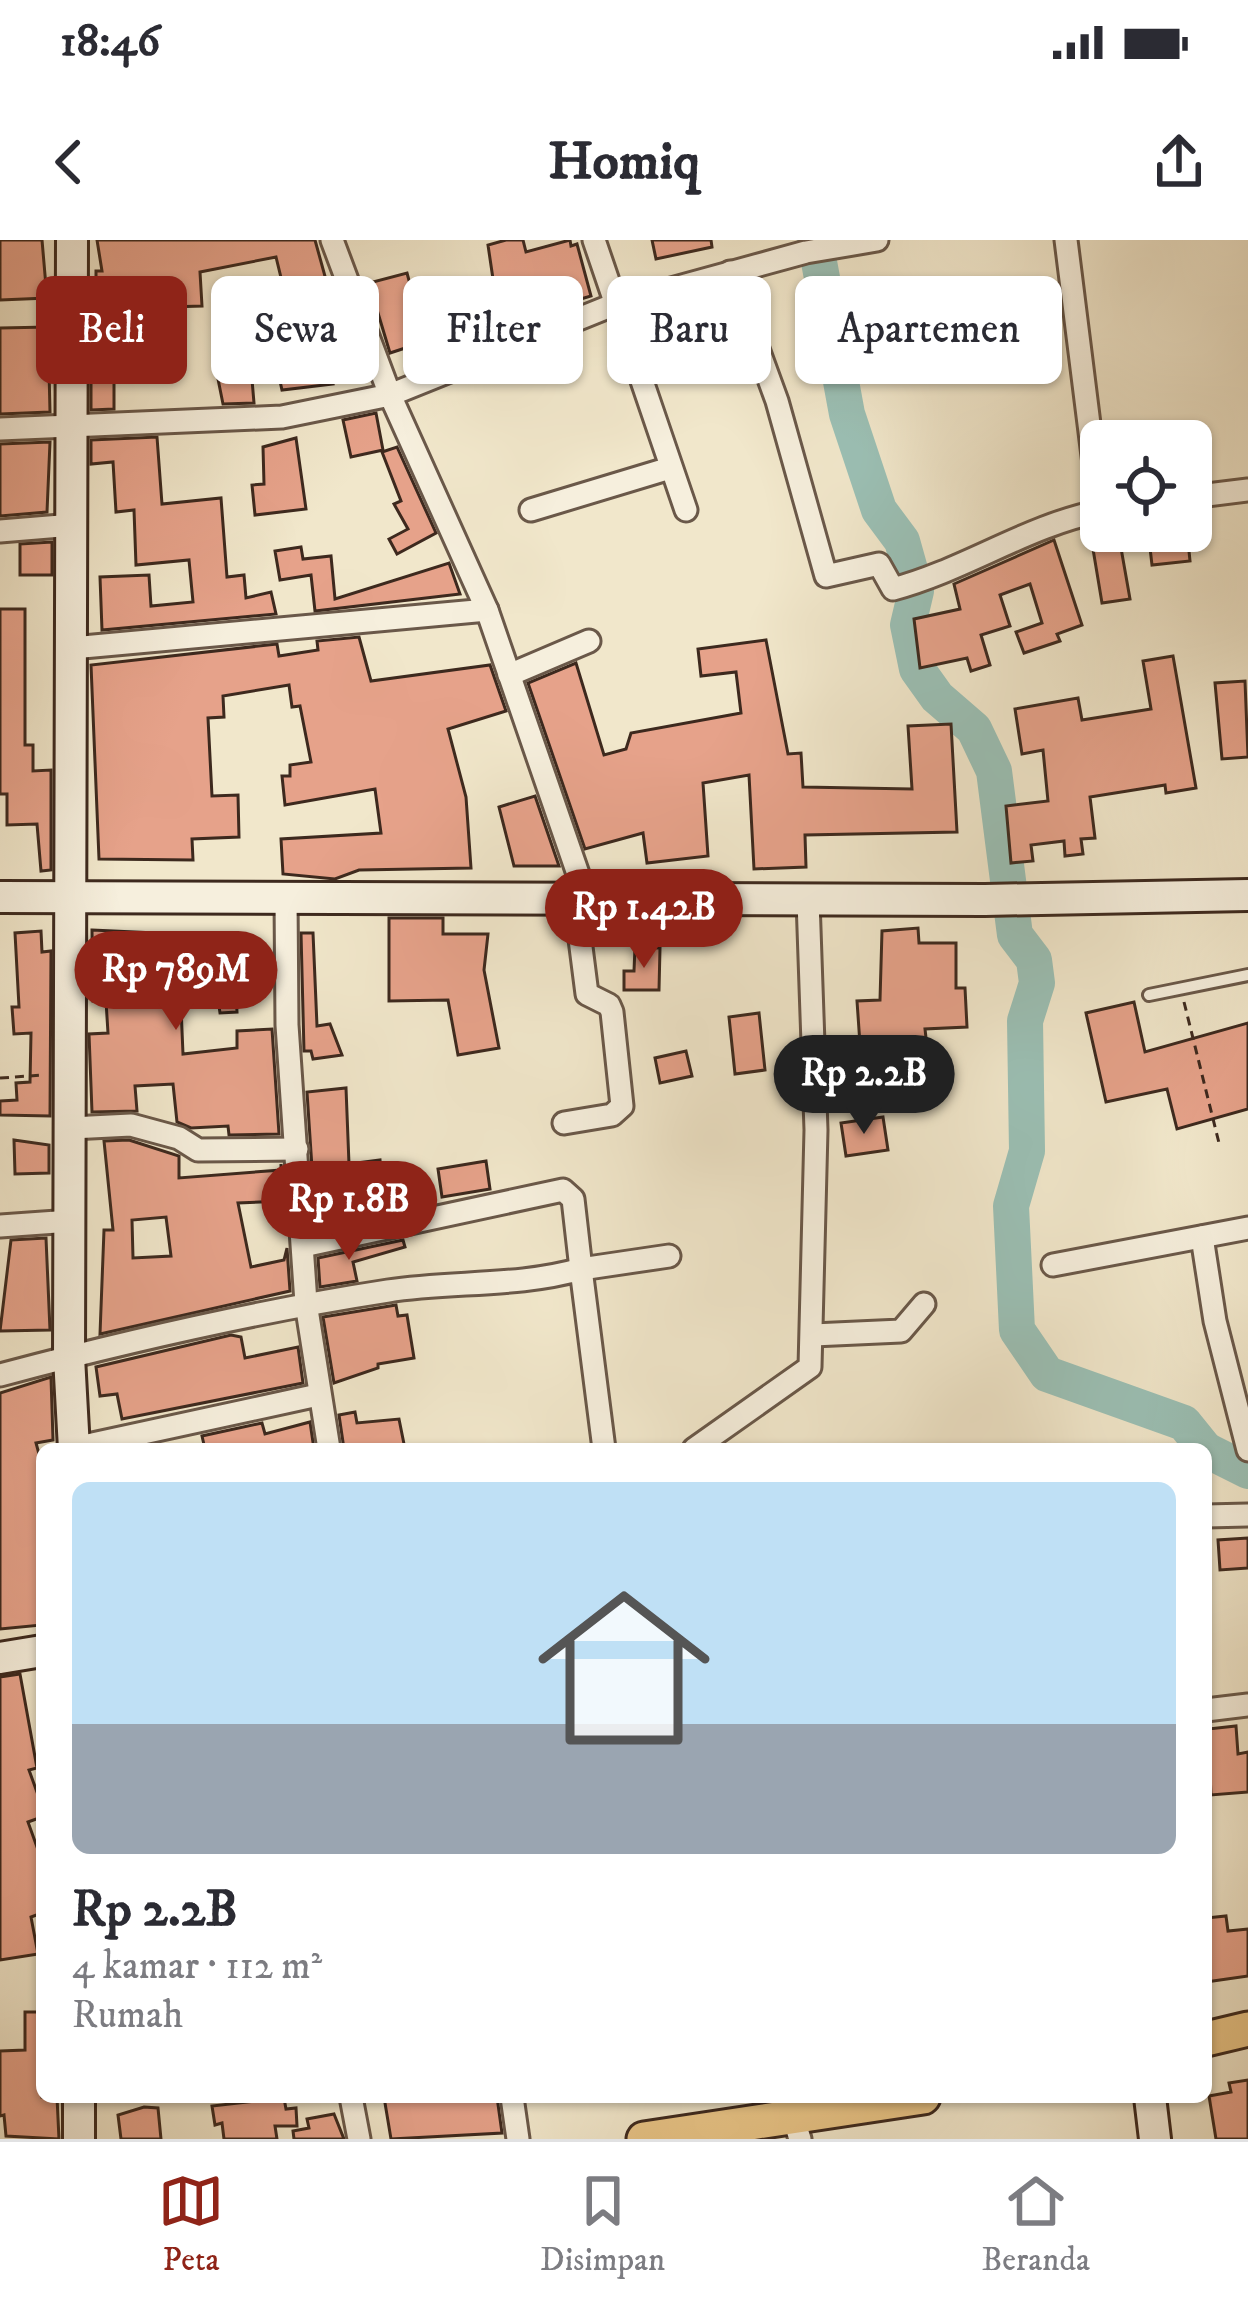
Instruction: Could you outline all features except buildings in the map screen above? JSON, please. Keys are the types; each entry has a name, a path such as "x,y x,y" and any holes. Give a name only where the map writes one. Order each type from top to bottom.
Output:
{"main road":[{"path":"1212,2038 1248,2029"},
{"path":"644,2139 885,2103"}],"street":[{"path":"72,240 69,1357 74,1443"},
{"path":"332,240 389,395 487,610 581,900 587,994 609,1005 612,1012 622,1106 612,1115 563,1123"},
{"path":"594,240 607,284"},
{"path":"716,276 806,252 878,240"},
{"path":"1066,240 1088,420"},
{"path":"730,272 777,401 826,576 879,564 888,586 898,588 938,577 1062,519 1080,516"},
{"path":"0,429 282,418 389,395 607,307"},
{"path":"641,384 686,510"},
{"path":"531,510 670,468"},
{"path":"1212,494 1248,490"},
{"path":"0,531 73,525"},
{"path":"72,647 487,610"},
{"path":"509,675 589,641"},
{"path":"0,896 986,900 1248,895"},
{"path":"286,898 306,1303 328,1443"},
{"path":"703,1443 805,1373 814,1335 816,1130 808,900"},
{"path":"71,1128 131,1125 179,1138 198,1150 297,1148"},
{"path":"303,1246 563,1190 573,1199 603,1443"},
{"path":"0,1226 71,1221"},
{"path":"1053,1265 1248,1228"},
{"path":"1202,1237 1215,1321 1248,1450"},
{"path":"0,1375 306,1303 421,1286 537,1280 669,1256"},
{"path":"814,1335 894,1333 908,1327 924,1304"},
{"path":"101,1443 318,1395"},
{"path":"0,1658 36,1652"},
{"path":"1212,1709 1248,1705"},
{"path":"79,2103 79,2139"},
{"path":"352,2103 359,2139"},
{"path":"513,2103 518,2139"}],"lane":[{"path":"1149,995 1248,975"}],"path":[{"path":"1180,988 1220,1147"},
{"path":"0,1078 69,1073"}],"waterway":[{"path":"815,240 847,414 879,510 902,541 916,591 908,625 917,669 937,697 974,729 994,771 1015,935 1034,960 1037,983 1025,1021 1027,1151 1011,1206 1017,1330 1047,1374 1184,1423 1200,1443"},
{"path":"1212,1453 1248,1471"}]}
